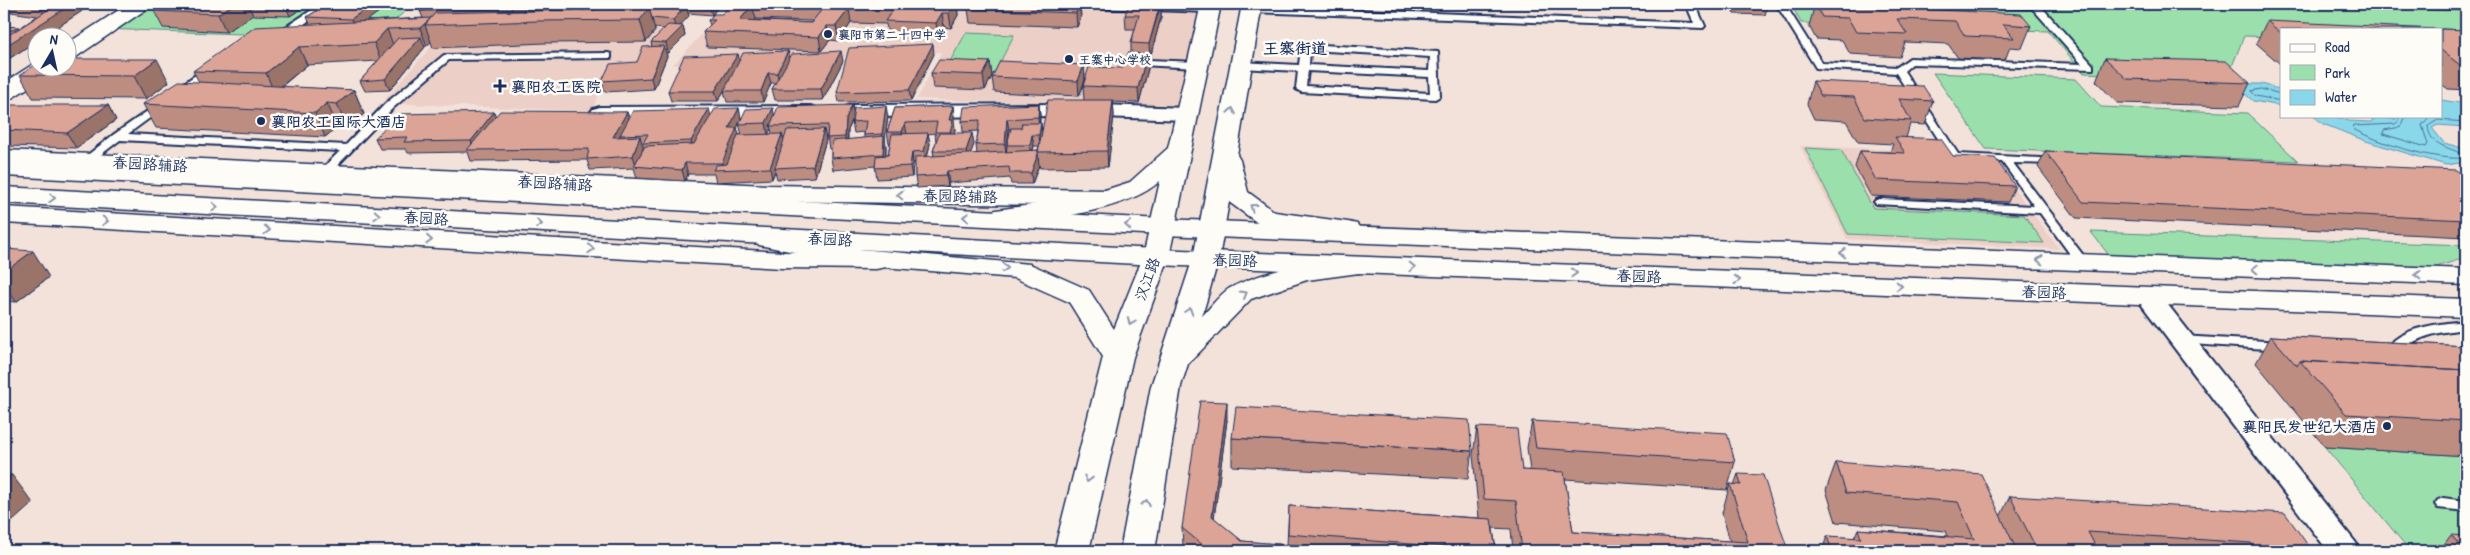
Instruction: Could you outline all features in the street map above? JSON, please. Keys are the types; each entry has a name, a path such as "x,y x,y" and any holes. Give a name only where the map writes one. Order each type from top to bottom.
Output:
{"main road":[{"path":"78,34 126,4"},
{"path":"78,46 142,4"},
{"name":"汉江路","path":"1070,551 1118,357 1156,256 1210,6"},
{"path":"1137,551 1172,364 1206,258 1251,6"},
{"path":"4,80 28,65"},
{"path":"4,93 28,78"},
{"path":"993,218 1084,205 1139,187 1179,151"},
{"path":"1225,151 1236,195 1268,219 1384,235"},
{"name":"春园路辅路","path":"4,157 77,166 325,172 767,193 1106,198"},
{"name":"春园路","path":"4,169 77,166 604,199 1162,226 2466,277"},
{"path":"604,199 697,190"},
{"name":"春园路","path":"4,196 1156,256 2466,308"},
{"path":"136,223 163,204"},
{"path":"4,215 782,260 929,262"},
{"path":"749,235 859,257 1020,270 1079,296 1118,357"},
{"path":"1172,364 1241,293 1303,272 1371,265"}],"street":[{"path":"600,113 1072,110 1187,114"},
{"path":"2148,296 2345,551"}],"lane":[{"path":"270,35 290,30 327,4"},
{"path":"1062,4 1210,6"},
{"path":"1251,6 1700,26 1692,4"},
{"path":"1782,4 1819,66 1899,70 1910,61 2090,67 2035,4 1991,4"},
{"path":"2388,4 2466,6"},
{"path":"1306,47 1435,54 1434,74 1435,96 1301,89 1306,47"},
{"path":"325,172 379,116 447,57 608,56"},
{"path":"1124,62 1198,65"},
{"path":"77,166 216,64"},
{"path":"1241,65 1434,74"},
{"path":"1899,70 1955,157 2064,161"},
{"path":"379,116 398,116"},
{"path":"117,137 349,148"},
{"path":"2005,159 2082,262"},
{"path":"1880,202 2042,210"},
{"path":"2409,353 2385,352 2403,339 2429,329 2466,325"},
{"path":"2182,340 2300,347"},
{"path":"2443,504 2466,506"}],"shaded area":[{"path":"730,4 1211,4 1188,108 917,99 942,52 673,65"},
{"name":"襄阳农工医院","path":"664,30 635,69 611,70 591,111 382,103 443,33"},
{"path":"1800,146 1952,152 1955,157 1992,158 2059,249 1847,239"}],"green space":[{"path":"141,4 413,4 380,34 270,35 102,29"},
{"path":"1791,4 2466,4 2466,42 2442,41 2442,28 2280,28 2280,37 2244,36 2227,79 2084,73 2048,31 1801,23"},
{"path":"966,33 1014,35 994,74 944,72"},
{"path":"1933,73 2076,79 2101,107 2247,113 2298,161 1986,149"},
{"path":"1805,148 1841,150 1873,208 2024,215 2044,243 1848,234"},
{"path":"2091,232 2466,245 2466,260 2458,260 2412,275 2115,263"},
{"path":"2325,447 2466,456 2466,551 2410,551"}],"water":[{"path":"2246,84 2262,84 2280,90 2280,106 2253,101 2244,93"},
{"path":"2442,100 2466,104 2466,127 2438,125 2432,128 2444,143 2466,149 2466,162 2446,165 2366,141 2323,124 2316,118 2339,118 2349,121 2371,122 2378,118 2442,118"}],"building":[{"path":"57,4 72,4 34,28 28,28 28,32 4,47 4,38"},
{"path":"166,4 234,4 218,14 154,11"},
{"path":"327,4 373,4 351,19 307,17"},
{"path":"428,4 516,4 511,9 420,11"},
{"path":"587,4 601,4 595,10 580,10"},
{"path":"617,4 642,4 637,9 611,9"},
{"path":"648,4 686,6 673,20 652,18 649,8 642,9"},
{"path":"732,4 955,4 949,13 942,13 936,23 885,21 893,10 849,9 836,26 827,26 819,37 703,32 715,20 708,20 714,14 722,14","holes":["752,5 823,8 811,23 740,20"]},
{"path":"971,4 1079,4 1076,13 968,9"},
{"path":"1129,4 1160,4 1149,44 1131,43 1139,15 1125,15"},
{"path":"1815,4 2021,14 2031,26 2003,24 2014,38 1965,36 1955,21 1897,19 1907,34 1856,32 1848,18 1822,17"},
{"path":"578,5 574,10 522,11 526,7"},
{"path":"649,8 640,20 425,25 435,13"},
{"path":"431,18 420,28 387,29 374,43 299,47 266,73 193,71 255,27"},
{"path":"2267,21 2415,28 2280,28 2280,32"},
{"path":"668,25 683,26 666,43 651,42"},
{"path":"4,26 19,27 13,30 4,30"},
{"path":"2442,29 2466,30 2466,66 2461,66 2442,51"},
{"path":"421,37 385,79 360,81 398,38"},
{"path":"933,44 909,90 837,92 849,48"},
{"path":"664,46 651,78 602,81 610,64 637,62 643,47"},
{"path":"788,51 777,73 768,73 761,91 724,91 743,53"},
{"path":"841,51 821,89 772,89 792,54"},
{"path":"1128,53 1147,54 1138,88 1083,86 1089,67 1123,68"},
{"path":"738,54 715,91 668,91 684,56"},
{"path":"2105,58 2226,61 2250,83 2127,79"},
{"path":"78,59 157,59 134,76 78,76"},
{"path":"939,60 990,62 983,75 931,73"},
{"path":"1000,61 1084,65 1078,81 992,77"},
{"path":"28,70 28,75 20,75"},
{"path":"179,81 354,90 337,104 327,103 315,113 143,104"},
{"path":"1813,81 1923,86 1933,101 1899,99 1911,121 1865,118 1854,97 1821,96"},
{"path":"1048,100 1113,100 1107,151 1038,152"},
{"path":"1039,104 1038,117 1007,119 1005,144 976,145 980,120 962,121 964,107"},
{"path":"10,105 108,105 67,133 4,130 4,109"},
{"path":"852,105 846,119 845,137 827,138 828,125 770,126 778,107"},
{"path":"886,106 882,134 864,135 866,121 852,122 854,108"},
{"path":"953,106 949,120 953,120 950,132 935,132 937,122 905,123 902,132 887,132 895,108"},
{"path":"739,108 729,128 737,128 722,163 685,163 682,170 634,166 645,146 694,144 715,109"},
{"path":"773,108 766,123 739,124 746,109"},
{"path":"709,109 691,141 643,143 648,134 620,135 633,111"},
{"path":"500,111 627,112 613,137 640,136 633,156 587,159 589,149 467,150"},
{"path":"494,112 471,141 404,142 407,137 375,138 398,114"},
{"path":"1022,123 1041,123 1039,135 1032,135 1030,145 1007,145 1011,128 1021,128"},
{"path":"824,129 813,166 775,168 787,130"},
{"path":"928,133 924,151 912,152 910,166 875,168 876,156 888,155 892,134"},
{"path":"939,133 972,133 966,151 933,151"},
{"path":"782,134 770,168 713,170 716,165 727,164 738,135"},
{"path":"884,136 883,154 831,158 832,141"},
{"path":"1895,137 1941,139 1953,156 1995,158 2015,186 1876,180 1860,151 1905,153"},
{"path":"1038,150 1031,173 1010,173 1009,167 947,171 946,175 915,177 915,157"},
{"path":"2045,151 2456,170 2466,178 2466,220 2083,202"},
{"path":"4,249 33,251 4,272"},
{"path":"2271,336 2466,346 2466,370 2300,361 2297,366"},
{"path":"2300,361 2466,370 2466,421 2346,414"},
{"path":"1200,401 1227,402 1212,516 1242,541 1367,551 1210,551 1182,528"},
{"path":"1236,407 1469,420 1472,451 1232,438"},
{"path":"1532,421 1727,433 1735,462 1536,448"},
{"path":"1477,427 1517,429 1522,470 1564,472 1573,532 1748,542 1730,484 1741,485 1738,474 1763,475 1788,551 1522,551 1516,501 1484,499"},
{"path":"1836,462 1981,474 2017,551 1832,551 1827,536 1861,538 1858,529 1974,539 1958,502 1846,493"},
{"path":"4,474 12,475 4,482"},
{"path":"2010,496 2285,513 2312,551 2257,551 2251,543 2088,532 2098,551 2037,550"},
{"path":"1289,506 1491,519 1496,551 1288,534"},
{"path":"2451,535 2466,536 2466,551 2465,551"}],"place":[{"name":"襄阳市第二十四中学","path":"828,34"},
{"name":"王寨中心学校","path":"1069,59"},
{"name":"襄阳农工医院","path":"500,86"},
{"name":"襄阳农工国际大酒店","path":"261,121"},
{"name":"襄阳民发世纪大酒店","path":"2387,426"}],"district":[{"name":"王寨街道","path":"1295,48"}]}
